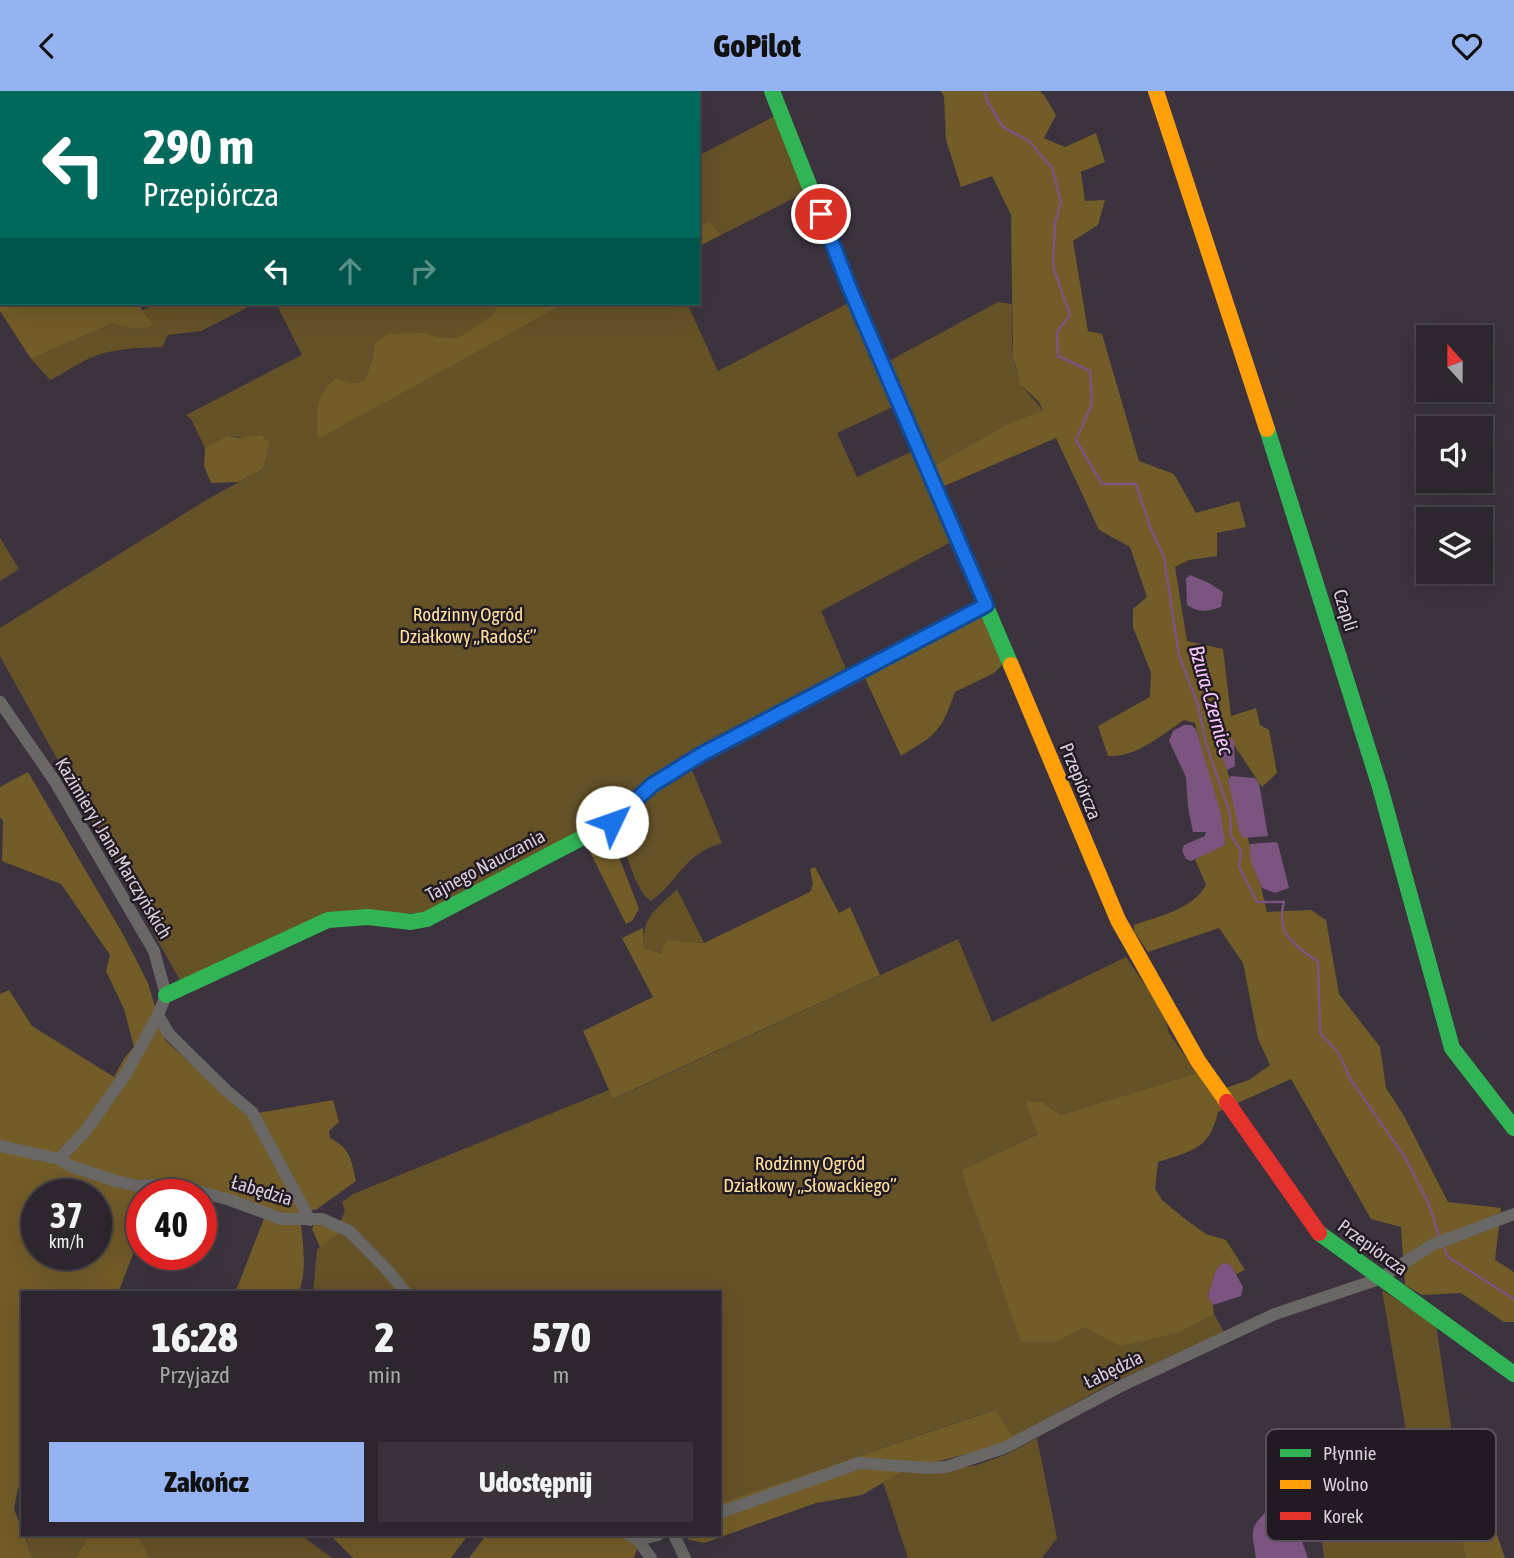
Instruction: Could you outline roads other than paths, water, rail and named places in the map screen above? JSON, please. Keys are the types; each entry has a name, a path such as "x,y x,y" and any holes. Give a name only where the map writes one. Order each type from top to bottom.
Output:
{"street":[{"name":"Przepiórcza","path":"772,91 850,289 1118,920 1198,1061 1307,1219 1324,1238 1514,1374"},
{"name":"Czapli","path":"1156,91 1203,239 1232,316 1380,787 1452,1048 1463,1067 1489,1092 1514,1128"},
{"name":"Tajnego Nauczania","path":"166,995 328,920 368,917 411,922 428,919 612,822 652,785 702,754 986,605"},
{"name":"Kazimiery i Jana Marczyńskich","path":"0,702 54,780 154,951 166,995"},
{"path":"59,1159 88,1129 127,1072 166,995"},
{"path":"158,1014 169,1034 252,1112 310,1220"},
{"name":"Łabędzia","path":"0,1146 59,1159 116,1181 138,1186 173,1184 230,1200 282,1219 322,1219 349,1231 404,1291"},
{"name":"Łabędzia","path":"721,1512 859,1463 928,1468 946,1467 974,1459 1023,1440 1113,1391 1275,1314 1379,1279 1432,1245 1514,1214"},
{"path":"674,1536 685,1558"},
{"path":"634,1537 651,1558"}],"waterway":[{"name":"Bzura-Czerniec","path":"985,91 987,101 1003,127 1029,141 1052,168 1061,202 1055,222 1053,266 1070,315 1057,332 1058,356 1090,371 1092,404 1076,440 1102,484 1136,484 1150,527 1164,557 1179,655 1198,705 1206,744 1230,814 1231,836 1241,850 1239,867 1257,902 1284,902 1282,922 1285,931 1295,944 1318,962 1320,1033 1338,1052 1351,1080 1406,1159 1428,1202 1440,1239"},
{"name":"Bzura-Czerniec","path":"1443,1245 1448,1257 1514,1299"}],"park label":[{"name":"Rodzinny Ogród Działkowy „Radość”","path":"468,625"},
{"name":"Rodzinny Ogród Działkowy „Słowackiego”","path":"810,1174"}]}
